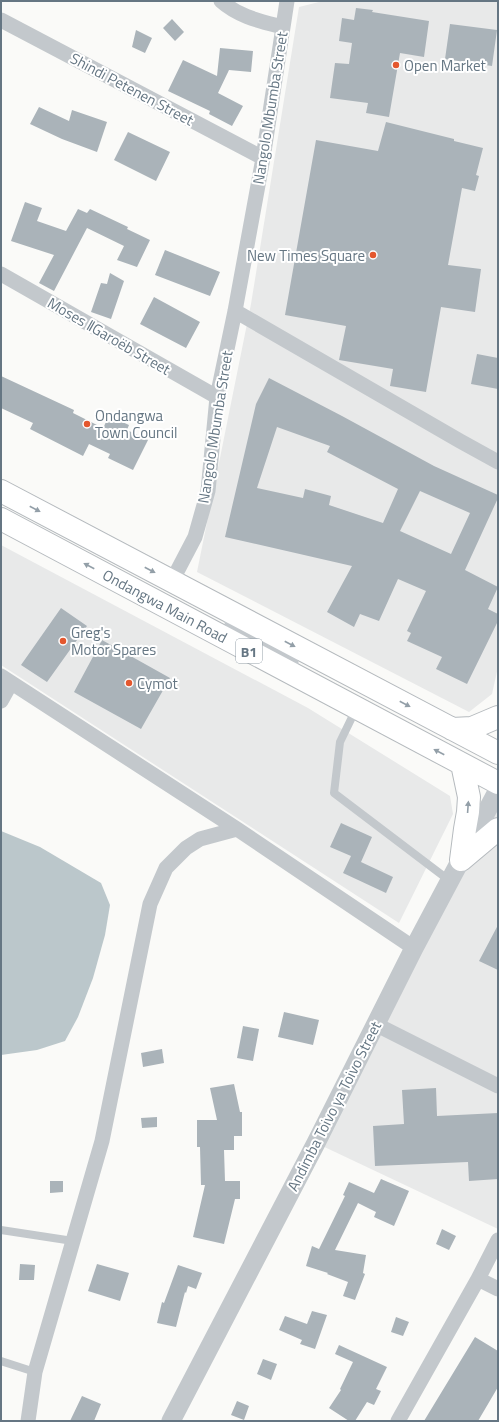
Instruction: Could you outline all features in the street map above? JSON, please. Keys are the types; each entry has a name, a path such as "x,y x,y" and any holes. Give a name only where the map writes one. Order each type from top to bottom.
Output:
{"main road":[{"name":"Ondangwa Main Road","path":"1,491 498,753"},
{"name":"Ondangwa Main Road","path":"1,520 498,783"},
{"path":"452,729 472,728 498,717"},
{"path":"461,860 469,797 462,764"},
{"path":"461,860 498,829"}],"street":[{"path":"221,1 231,9 252,20 283,27"},
{"name":"Nangolo Mbumba Street","path":"172,582 195,537 208,491 217,397 235,310 263,158 287,1"},
{"name":"Shindi Petenen Street","path":"1,20 263,158"},
{"name":"Moses ǁGaroëb Street","path":"1,274 217,397"},
{"path":"235,310 498,462"},
{"path":"172,582 356,708"},
{"path":"1,701 6,679 237,829 414,948"},
{"name":"Andimba Toivo ya Toivo Street","path":"171,1421 316,1143 414,948 498,790"},
{"path":"28,1421 35,1372 102,1142 150,904 166,868 186,848 200,840 237,829"},
{"path":"375,1024 498,1086"},
{"path":"398,1421 478,1279 498,1240"},
{"path":"478,1279 498,1289"}],"lane":[{"path":"356,708 340,742 334,793 450,882"},
{"path":"1,1230 73,1241"},
{"path":"1,1361 35,1372"}],"shaded area":[{"path":"323,1 498,1 498,667 492,694 469,712 197,572 251,304 299,7"},
{"path":"1,545 308,708 450,796 453,814 399,923 1,665"},
{"path":"498,791 498,1229 316,1143"},
{"path":"1,831 40,847 101,883 110,905 105,935 93,978 78,1017 65,1041 37,1050 1,1055"}],"building":[{"path":"356,8 429,21 424,57 400,53 389,117 366,113 368,103 330,98 335,63 349,64 352,43 339,41 342,18 354,20"},
{"path":"172,19 184,32 175,41 163,28"},
{"path":"450,24 497,30 492,66 445,59"},
{"path":"136,30 152,38 145,53 132,47"},
{"path":"220,48 253,51 251,72 229,70 218,93 243,106 232,126 209,114 210,111 168,91 183,60 217,76"},
{"path":"39,107 69,121 72,110 107,122 97,152 62,139 30,124"},
{"name":"New Times Square","path":"386,122 483,148 476,175 479,176 475,191 462,188 448,265 481,269 475,312 441,307 426,392 390,386 393,369 339,360 346,326 285,315 316,140 378,151"},
{"path":"128,132 170,152 156,181 114,160"},
{"path":"25,202 42,208 37,221 66,231 78,209 87,213 90,209 128,227 127,229 150,240 137,267 117,260 124,246 87,228 54,291 39,283 54,255 11,241"},
{"path":"165,250 220,272 210,296 155,275"},
{"path":"110,273 124,281 111,319 91,312 101,283 107,284"},
{"path":"154,297 200,322 186,348 140,324"},
{"path":"477,354 498,358 498,389 471,384"},
{"path":"1,376 74,410 73,413 103,428 109,416 129,425 127,430 148,440 133,470 108,458 110,454 89,444 83,456 30,429 33,423 1,408"},
{"path":"269,378 434,466 498,495 498,498 465,570 498,587 488,609 498,614 498,621 467,684 436,669 442,657 407,641 411,633 407,631 426,591 398,579 379,621 360,614 354,627 327,612 352,566 225,537 256,404","holes":["277,427 330,446 327,452 398,489 383,523 329,505 331,496 305,489 303,498 257,488","420,491 470,513 451,554 400,531"]},
{"path":"61,608 87,626 47,682 21,665"},
{"path":"102,640 170,678 141,729 74,692"},
{"path":"341,823 372,837 361,862 393,877 386,893 343,873 351,856 330,847"},
{"path":"498,925 498,970 479,961"},
{"path":"284,1012 319,1020 313,1045 278,1037"},
{"path":"243,1026 259,1029 253,1061 237,1058"},
{"path":"162,1049 164,1063 143,1067 141,1053"},
{"path":"234,1084 240,1112 242,1112 242,1136 234,1136 234,1150 224,1150 225,1181 240,1181 240,1199 235,1199 224,1244 193,1237 205,1185 201,1185 200,1147 197,1147 197,1120 217,1120 210,1088"},
{"path":"436,1088 437,1116 498,1113 498,1179 469,1181 468,1162 375,1166 373,1126 404,1124 402,1090"},
{"path":"157,1117 157,1127 142,1128 141,1118"},
{"path":"381,1179 409,1191 394,1226 374,1217 376,1212 358,1203 335,1250 366,1255 363,1273 365,1274 355,1300 343,1296 348,1282 327,1274 328,1273 306,1266 312,1246 319,1249 345,1196 343,1195 349,1182 374,1193"},
{"path":"50,1181 63,1181 63,1192 50,1193"},
{"path":"442,1229 456,1236 449,1250 436,1244"},
{"path":"20,1264 35,1265 34,1280 19,1280"},
{"path":"97,1264 129,1273 120,1301 88,1291"},
{"path":"178,1265 202,1273 196,1289 188,1286 186,1293 185,1292 176,1327 157,1323 162,1302 164,1303"},
{"path":"312,1311 327,1315 315,1349 300,1344 302,1340 279,1330 285,1316 307,1324"},
{"path":"396,1317 409,1322 403,1336 391,1332"},
{"path":"475,1337 498,1351 498,1387 478,1421 424,1421"},
{"path":"339,1345 387,1367 376,1389 381,1391 374,1405 367,1402 355,1421 349,1421 329,1408 341,1390 340,1389 353,1362 335,1354"},
{"path":"263,1359 277,1364 271,1380 257,1374"},
{"path":"82,1396 101,1404 94,1421 70,1421"},
{"path":"237,1401 249,1406 244,1420 231,1415"}],"place":[{"name":"Open Market","path":"396,65"},
{"name":"New Times Square","path":"373,255"},
{"name":"Ondangwa Town Council","path":"87,424"},
{"name":"Greg's Motor Spares","path":"63,641"},
{"name":"Cymot","path":"129,683"}]}
